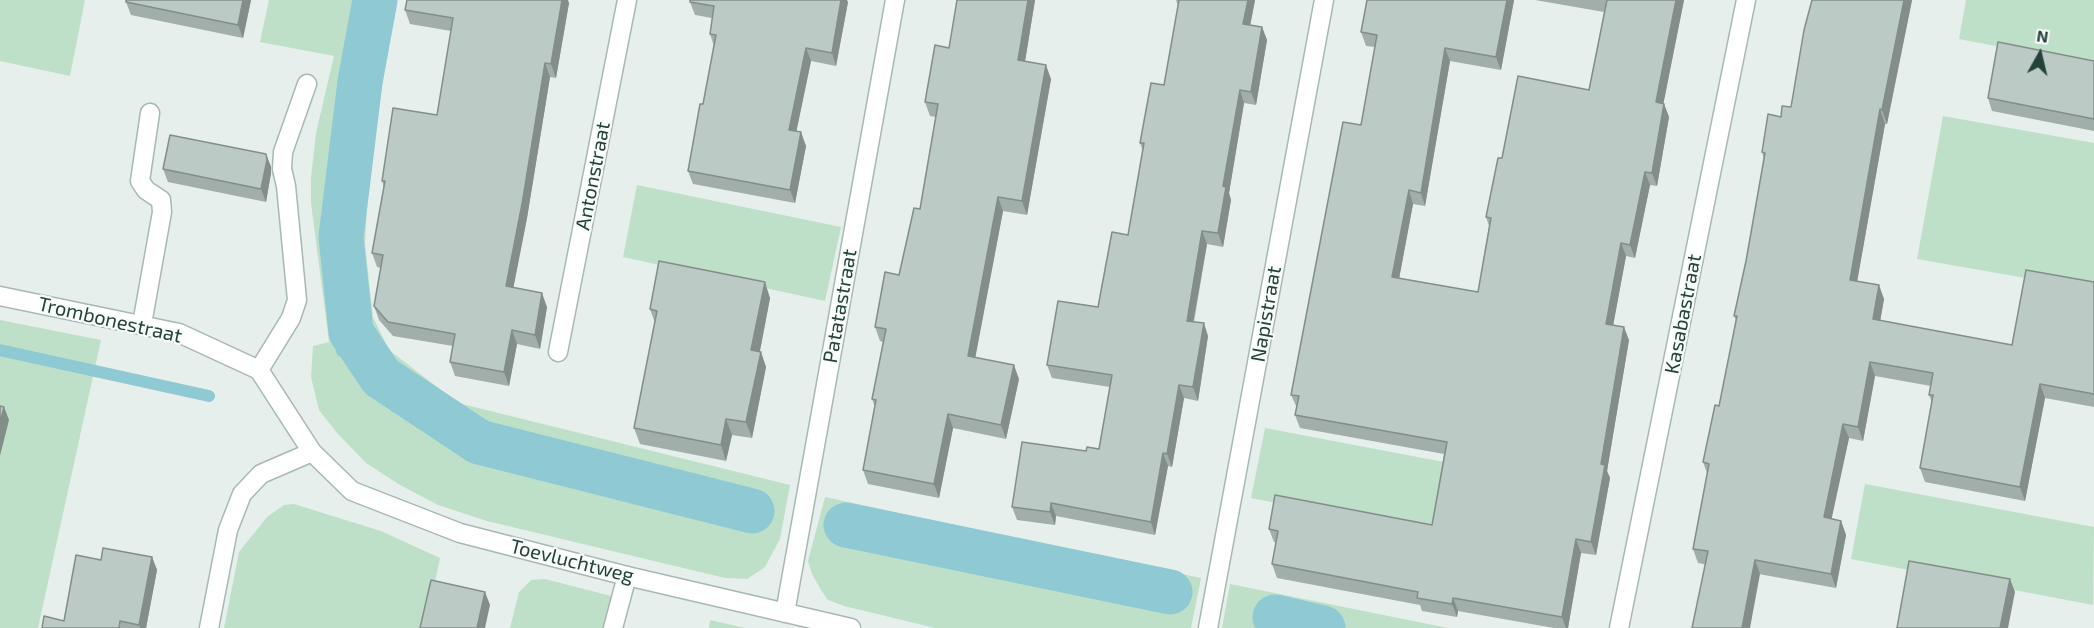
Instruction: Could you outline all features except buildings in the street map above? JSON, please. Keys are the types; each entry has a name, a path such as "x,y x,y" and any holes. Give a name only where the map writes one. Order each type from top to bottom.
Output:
{"street":[{"name":"Antonstraat","path":"558,352 627,0"},
{"name":"Patatastraat","path":"785,613 895,0"},
{"name":"Napistraat","path":"1208,628 1324,0"},
{"name":"Kasabastraat","path":"1619,628 1746,0"},
{"path":"209,628 228,530 242,494 261,474 312,452 259,370 291,318 297,300 286,186 282,169 283,152 307,84"},
{"path":"142,324 162,212 161,200 146,190 140,181 150,113"},
{"name":"Trombonestraat","path":"0,296 179,333 259,370"},
{"name":"Toevluchtweg","path":"312,452 352,491 460,533 627,576 851,628"},
{"path":"613,628 627,576"}],"green space":[{"path":"0,0 85,0 70,76 0,61"},
{"path":"269,0 396,0 369,165 365,244 373,317 389,350 458,403 790,485 780,539 765,567 747,579 725,578 487,521 438,505 400,485 366,463 338,434 319,410 311,377 313,346 329,342 311,203 311,177 316,133 334,56 260,42"},
{"path":"1966,0 2094,0 2094,65 1959,39"},
{"path":"1943,116 2094,143 2094,290 1917,259"},
{"path":"637,185 841,227 825,301 623,257"},
{"path":"0,320 101,340 38,628 0,628"},
{"path":"1265,428 1444,462 1430,533 1251,498"},
{"path":"1865,484 2094,527 2093,605 1851,559"},
{"path":"825,497 1201,578 1191,628 935,628 844,606 828,600 812,574 808,561"},
{"path":"294,504 381,531 440,558 425,628 224,628 239,552 267,517 284,505"},
{"path":"545,579 619,598 611,628 510,628 519,592 531,580"},
{"path":"1230,584 1448,628 1222,628"},
{"path":"710,620 745,628 709,628"}],"waterway":[{"path":"375,0 360,82 341,237 351,332 381,377 479,442 752,511"},
{"path":"342,351 351,332"},
{"path":"0,350 209,396"},
{"path":"846,525 1170,592"},
{"path":"1275,617 1323,628"}]}
